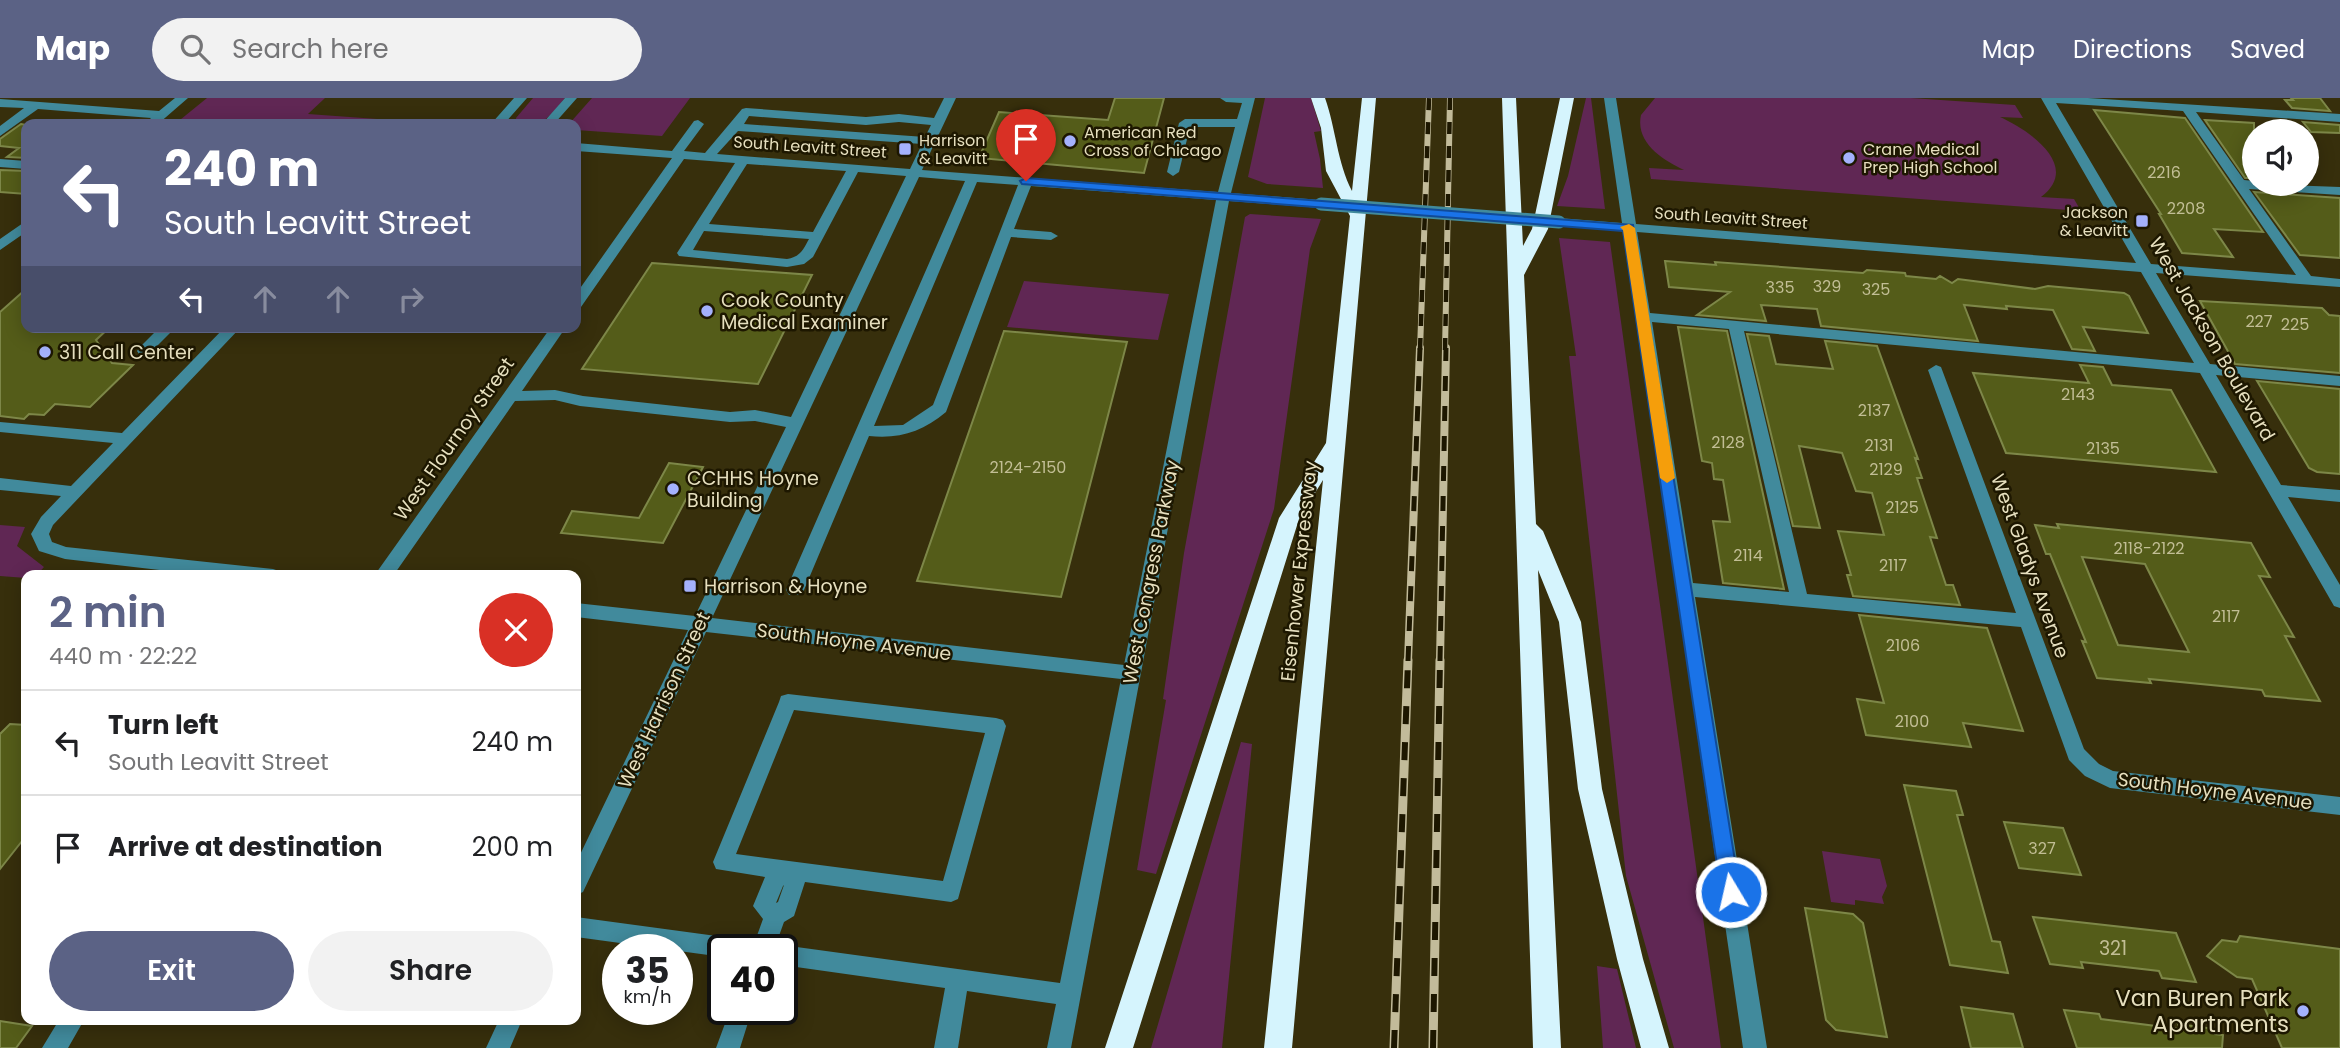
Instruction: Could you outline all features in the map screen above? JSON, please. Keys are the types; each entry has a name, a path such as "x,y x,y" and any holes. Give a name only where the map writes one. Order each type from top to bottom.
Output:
{"highway":[{"path":"1318,98 1328,128 1334,172 1358,216"},
{"name":"Eisenhower Expressway","path":"1278,1048 1369,98"},
{"path":"1509,98 1547,1048"},
{"path":"1515,277 1540,229 1567,98"},
{"path":"1119,1048 1289,518 1337,442"},
{"path":"1527,514 1570,622 1590,789 1630,959 1655,1048"}],"street":[{"path":"157,119 182,98"},
{"path":"502,119 521,98"},
{"path":"552,119 570,98"},
{"name":"West Harrison Street","path":"581,874 950,98"},
{"path":"1226,98 1249,99"},
{"path":"1610,98 1755,1048"},
{"path":"2048,98 2340,118"},
{"name":"West Jackson Boulevard","path":"2048,98 2340,601"},
{"path":"2205,98 2214,110"},
{"name":"West Congress Parkway","path":"1059,1048 1223,197 1249,99"},
{"path":"0,103 162,115"},
{"path":"0,132 35,106"},
{"path":"2187,108 2307,281"},
{"path":"715,157 736,135 736,127 746,112 866,121 882,118 939,122"},
{"path":"871,137 868,132 873,124 882,118"},
{"path":"1172,172 1185,123 1243,123"},
{"path":"581,297 698,124"},
{"path":"736,127 930,141"},
{"name":"South Leavitt Street","path":"581,147 2340,284"},
{"path":"743,160 684,253 787,263 799,261 808,254 854,168"},
{"path":"0,163 21,165"},
{"path":"795,590 973,177"},
{"path":"864,430 897,434 923,424 940,408 1026,181"},
{"path":"2240,184 2340,191"},
{"path":"700,227 818,236"},
{"path":"0,246 21,229"},
{"path":"1006,233 1051,236"},
{"path":"1643,317 2340,380"},
{"path":"1735,325 1800,600"},
{"path":"144,351 163,333"},
{"path":"219,570 65,553 45,546 40,534 47,521 228,333"},
{"name":"West Flournoy Street","path":"387,570 555,333"},
{"name":"West Gladys Avenue","path":"1937,370 2076,754 2092,770"},
{"path":"511,396 568,406 580,401 730,417 736,422 765,425 775,421 796,424"},
{"path":"0,427 126,439"},
{"path":"0,484 75,492"},
{"path":"2275,490 2340,496"},
{"path":"1684,589 2027,621"},
{"name":"South Hoyne Avenue","path":"581,611 1132,673"},
{"path":"788,702 996,726 951,892 792,871 723,862 788,702"},
{"name":"South Hoyne Avenue","path":"2092,770 2110,779 2340,806"},
{"path":"769,934 775,916 786,909 795,885 792,871"},
{"path":"581,928 707,945"},
{"path":"798,957 1069,995"},
{"path":"946,1048 958,980"},
{"path":"54,1048 70,1025"},
{"path":"498,1048 509,1025"},
{"path":"728,1048 736,1025"}],"shaded area":[{"path":"207,98 325,98 308,114 377,119 181,119"},
{"path":"533,98 565,98 545,119 516,118"},
{"path":"592,98 690,98 662,136 581,130 581,119 573,119"},
{"path":"1265,98 1311,98 1321,131 1314,132 1323,188 1267,184 1248,177"},
{"path":"1586,98 1591,98 1605,209 1557,206 1568,176"},
{"name":"Crane Medical Prep High School","path":"1655,98 1911,98 2015,105 2023,118 2000,117 2037,140 2054,161 2056,173 2052,185 2041,197 2074,199 2081,211 1651,179 1649,168 1684,170 1660,156 1642,134 1641,115"},
{"path":"1250,214 1321,219 1310,249 1274,509 1156,874 1137,870 1166,700 1163,699 1184,553 1245,217"},
{"path":"1559,238 1610,242 1721,1048 1674,1048 1626,876 1569,356 1576,356"},
{"path":"1024,281 1169,294 1158,340 1007,327"},
{"path":"0,525 25,527 17,546 44,567 41,570 21,570 21,578 0,576"},
{"path":"1241,742 1252,744 1222,1048 1151,1048"},
{"path":"1822,851 1880,859 1887,886 1882,897 1884,904 1855,900 1855,905 1831,902"},
{"path":"1597,966 1617,969 1636,1048 1603,1048"}],"building":[{"name":"American Red Cross of Chicago","path":"1115,98 1164,98 1144,173 979,158 999,112 1108,120"},
{"path":"2291,98 2320,98 2330,111 2292,108 2285,100 2293,100"},
{"path":"2094,110 2185,118 2263,232 2214,229 2233,257 2182,253 2161,214"},
{"path":"2205,120 2242,122 2242,174"},
{"path":"2319,123 2340,125 2340,133 2319,132"},
{"path":"21,124 21,158 7,157 19,148 0,146 0,139"},
{"path":"0,170 21,171 21,194 0,192"},
{"path":"2257,196 2340,198 2340,258 2300,255"},
{"path":"1665,261 1863,273 1867,270 1936,279 1940,276 1952,283 1958,279 2035,289 2048,286 2124,293 2129,296 2148,333 2083,327 2095,351 2072,349 2053,310 2006,306 2007,309 1964,305 1978,341 1821,326 1817,309 1761,305 1766,321 1697,315 1730,292 1669,287"},
{"name":"Cook County Medical Examiner","path":"652,263 812,275 758,384 582,369"},
{"name":"311 Call Center","path":"21,293 21,333 104,333 96,340 112,363 133,365 90,407 55,404 44,415 29,414 24,419 0,416 0,312"},
{"path":"2200,301 2322,308 2329,315 2340,316 2340,373 2235,364"},
{"path":"1678,327 1727,331 1784,589 1723,583 1713,521 1730,522 1723,480 1714,479 1712,463 1702,461"},
{"path":"1004,331 1127,342 1061,597 917,581"},
{"path":"1747,334 1769,336 1776,364 1833,369 1825,341 1877,346 1918,459 1915,458 1922,478 1917,478 1937,538 1930,537 1946,585 1953,585 1960,605 1853,596 1847,575 1851,575 1838,531 1884,535 1872,493 1856,491 1842,453 1799,446 1820,528 1793,526"},
{"path":"2080,365 2103,367 2112,385 2171,390 2216,472 2006,453 1973,373 2089,383"},
{"path":"2257,381 2340,389 2340,474 2317,472 2309,468"},
{"name":"CCHHS Hoyne Building","path":"669,463 703,467 663,543 561,533 572,511 639,518"},
{"path":"2057,524 2251,543 2270,577 2259,576 2294,637 2285,636 2320,701 2265,696 2262,690 2149,679 2151,683 2097,678 2082,641 2086,642 2050,554 2046,554 2035,525 2059,528","holes":["2082,557 2145,564 2189,652 2118,645"]},
{"path":"1859,615 1987,628 2023,731 1963,723 1971,747 1866,735 1857,699 1884,703"},
{"path":"10,724 21,725 21,842 0,869 0,734"},
{"path":"1904,785 1956,791 1963,815 1957,815 1992,941 2000,942 2008,973 1950,965"},
{"path":"2004,822 2063,828 2081,875 2019,868"},
{"path":"1805,908 1853,914 1863,923 1887,1037 1836,1030 1826,1020"},
{"path":"2033,917 2176,933 2196,982 2162,978 2159,971 2081,962 2083,968 2050,964"},
{"name":"Van Buren Park Apartments","path":"2240,936 2340,949 2340,1048 2282,1048 2252,979 2237,977 2207,956 2222,940 2237,942"},
{"path":"1961,1007 2013,1014 2023,1048 1971,1048"},
{"path":"2064,1010 2099,1014 2101,1019 2180,1029 2178,1024 2214,1029 2215,1034 2223,1035 2222,1048 2077,1048"},
{"path":"0,1021 32,1026 16,1048 0,1048"}],"railway":[{"path":"1420,350 1429,98"},
{"path":"1445,350 1450,98"},
{"path":"1408,661 1420,348"},
{"path":"1440,661 1446,348"},
{"path":"1394,1048 1408,660"},
{"path":"1433,1048 1440,660"}],"slow traffic":[{"path":"1627,227 1667,478"}],"place":[{"name":"American Red Cross of Chicago","path":"1070,141"},
{"name":"Harrison & Leavitt","path":"905,149"},
{"name":"Crane Medical Prep High School","path":"1849,158"},
{"name":"Jackson & Leavitt","path":"2142,221"},
{"name":"Cook County Medical Examiner","path":"707,311"},
{"name":"311 Call Center","path":"45,352"},
{"name":"CCHHS Hoyne Building","path":"673,489"},
{"name":"Harrison & Hoyne","path":"690,586"},
{"name":"Van Buren Park Apartments","path":"2303,1011"}],"route":[{"path":"1026,181 1629,228 1731,892"}]}
